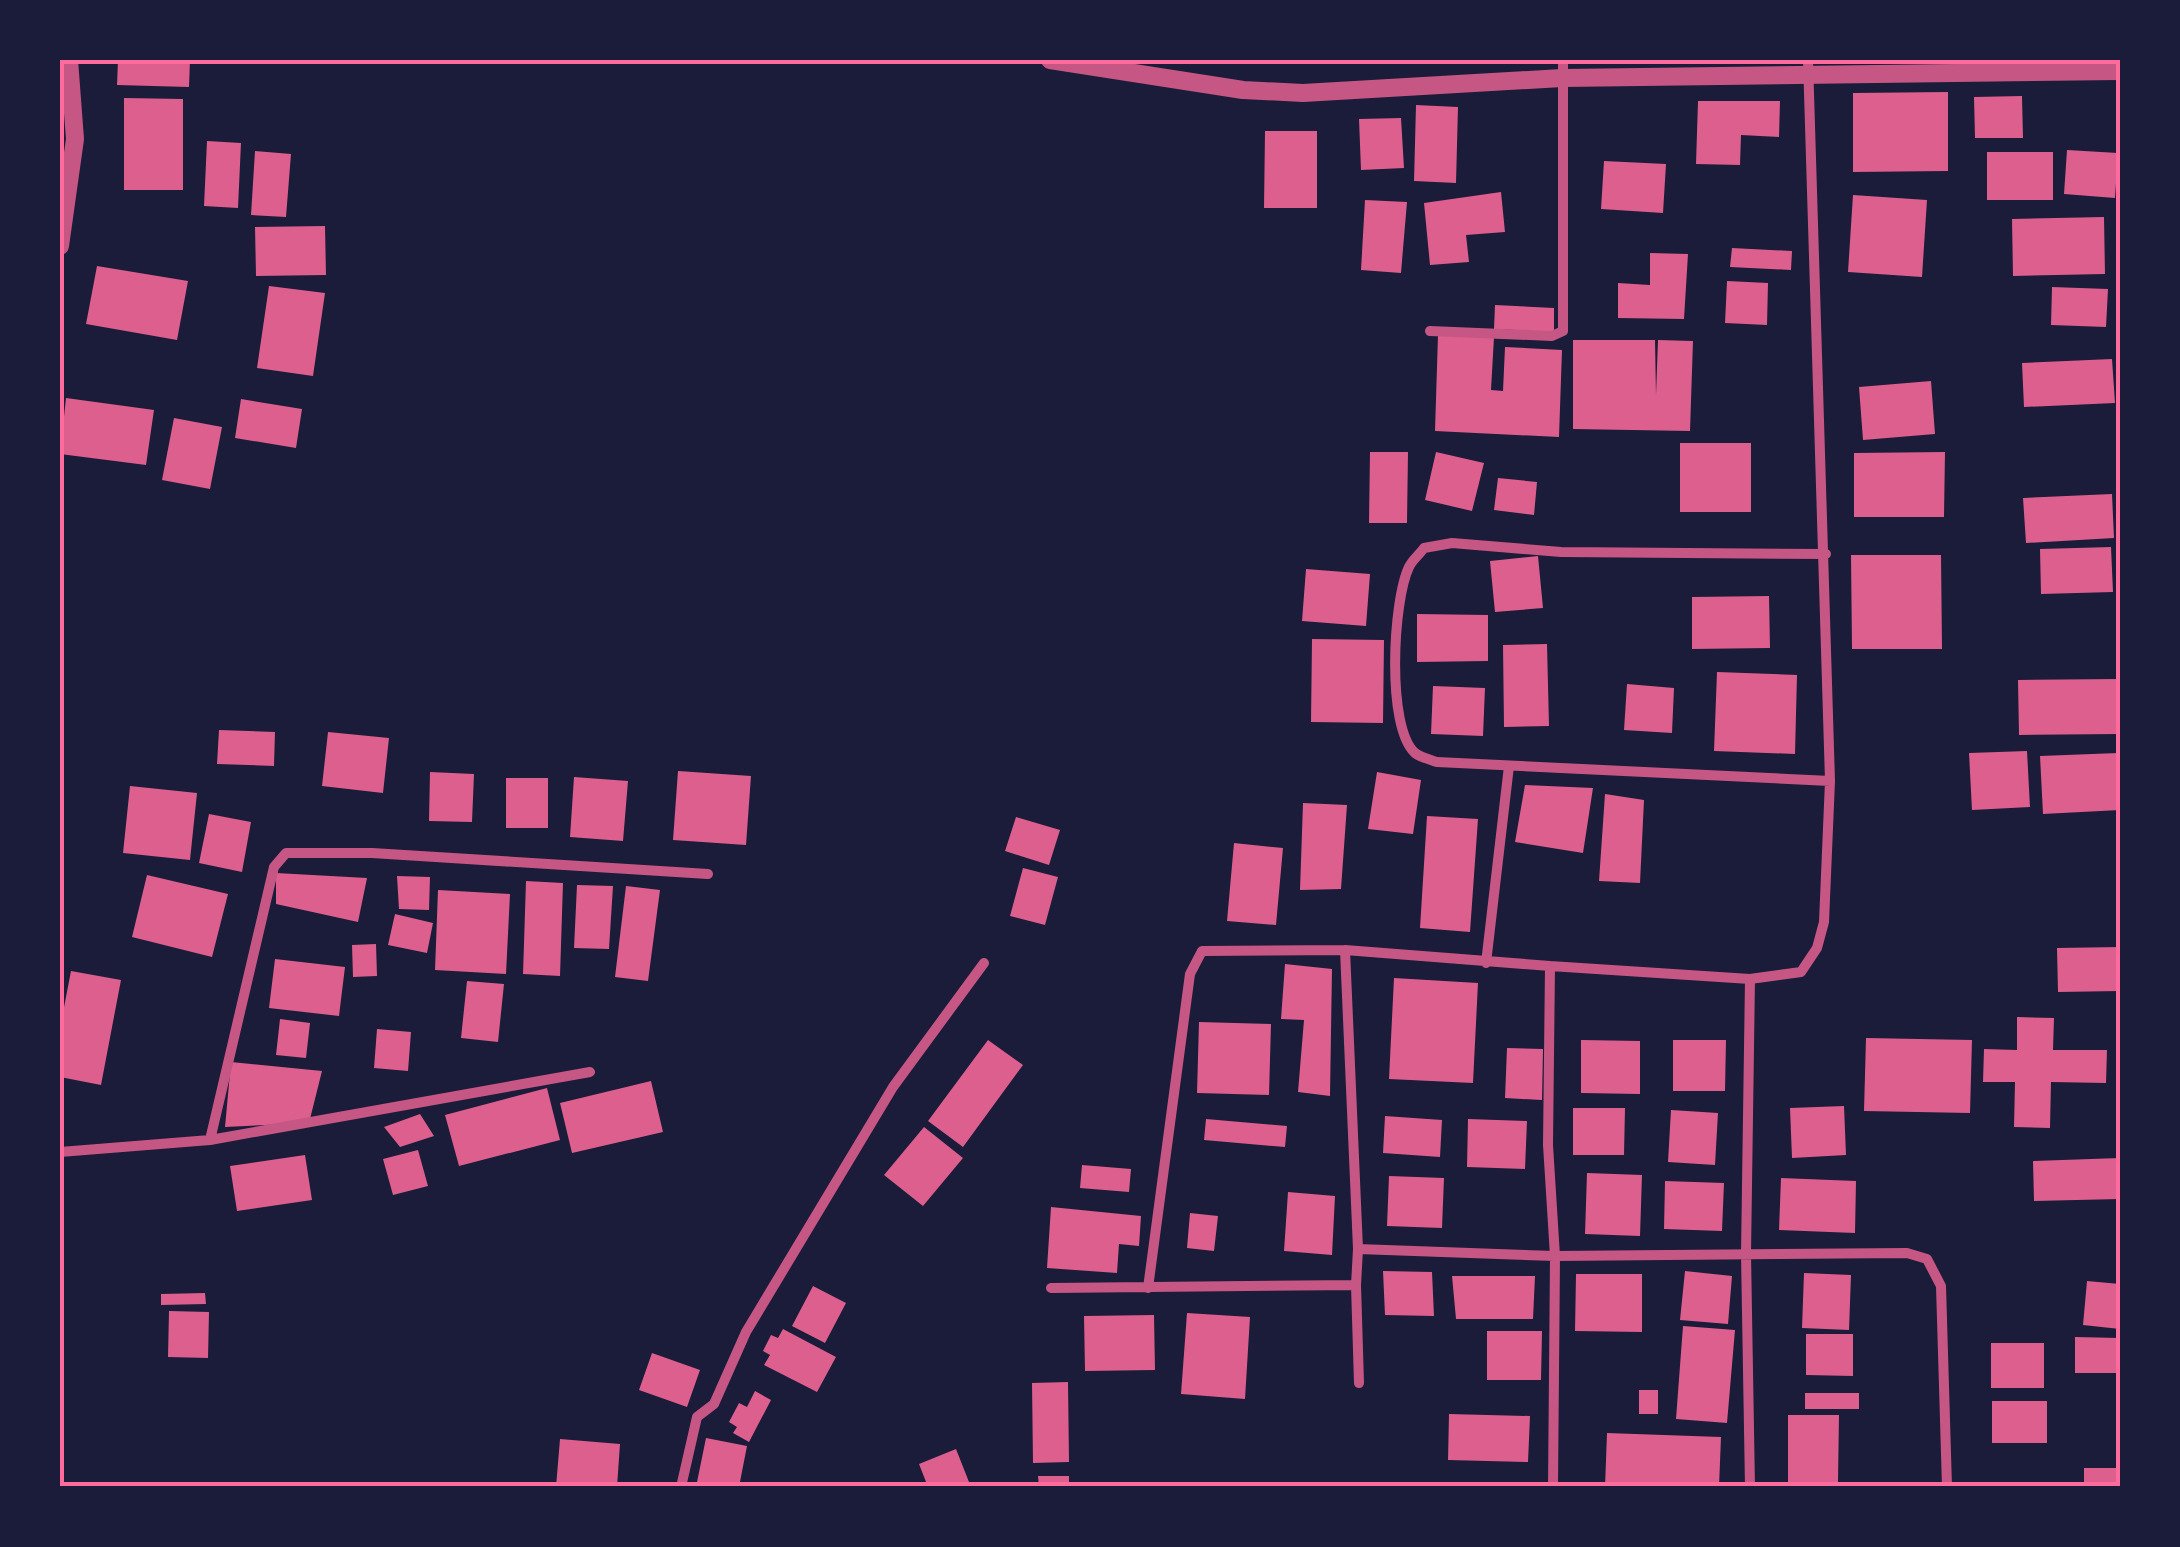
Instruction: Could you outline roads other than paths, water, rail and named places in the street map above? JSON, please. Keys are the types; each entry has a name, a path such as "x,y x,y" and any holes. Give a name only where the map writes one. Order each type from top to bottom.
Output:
{"street":[{"path":"60,246 75,139 69,60"},
{"path":"1050,60 1243,90 1288,92 1562,69 2120,71"},
{"path":"1148,1288 1194,960 1207,948 1345,950 1750,979 1801,972 1818,948 1824,922 1830,781 1826,554 1808,68"},
{"path":"1430,331 1552,336 1563,331 1562,69"},
{"path":"1826,554 1561,552 1452,543 1424,548 1409,567 1397,615 1402,729 1415,752 1437,762 1830,781"},
{"path":"1486,963 1509,766"},
{"path":"210,1140 274,867 286,853 372,853 708,874"},
{"path":"1345,950 1360,1383"},
{"path":"681,1487 698,1417 714,1404 746,1332 893,1087 984,963"},
{"path":"1550,966 1548,1145 1555,1256 1553,1487"},
{"path":"1750,979 1746,1254 1750,1487"},
{"path":"60,1152 210,1140 590,1072"},
{"path":"1358,1249 1555,1256 1907,1253 1927,1259 1940,1286 1947,1487"},
{"path":"1051,1288 1356,1285"}]}
